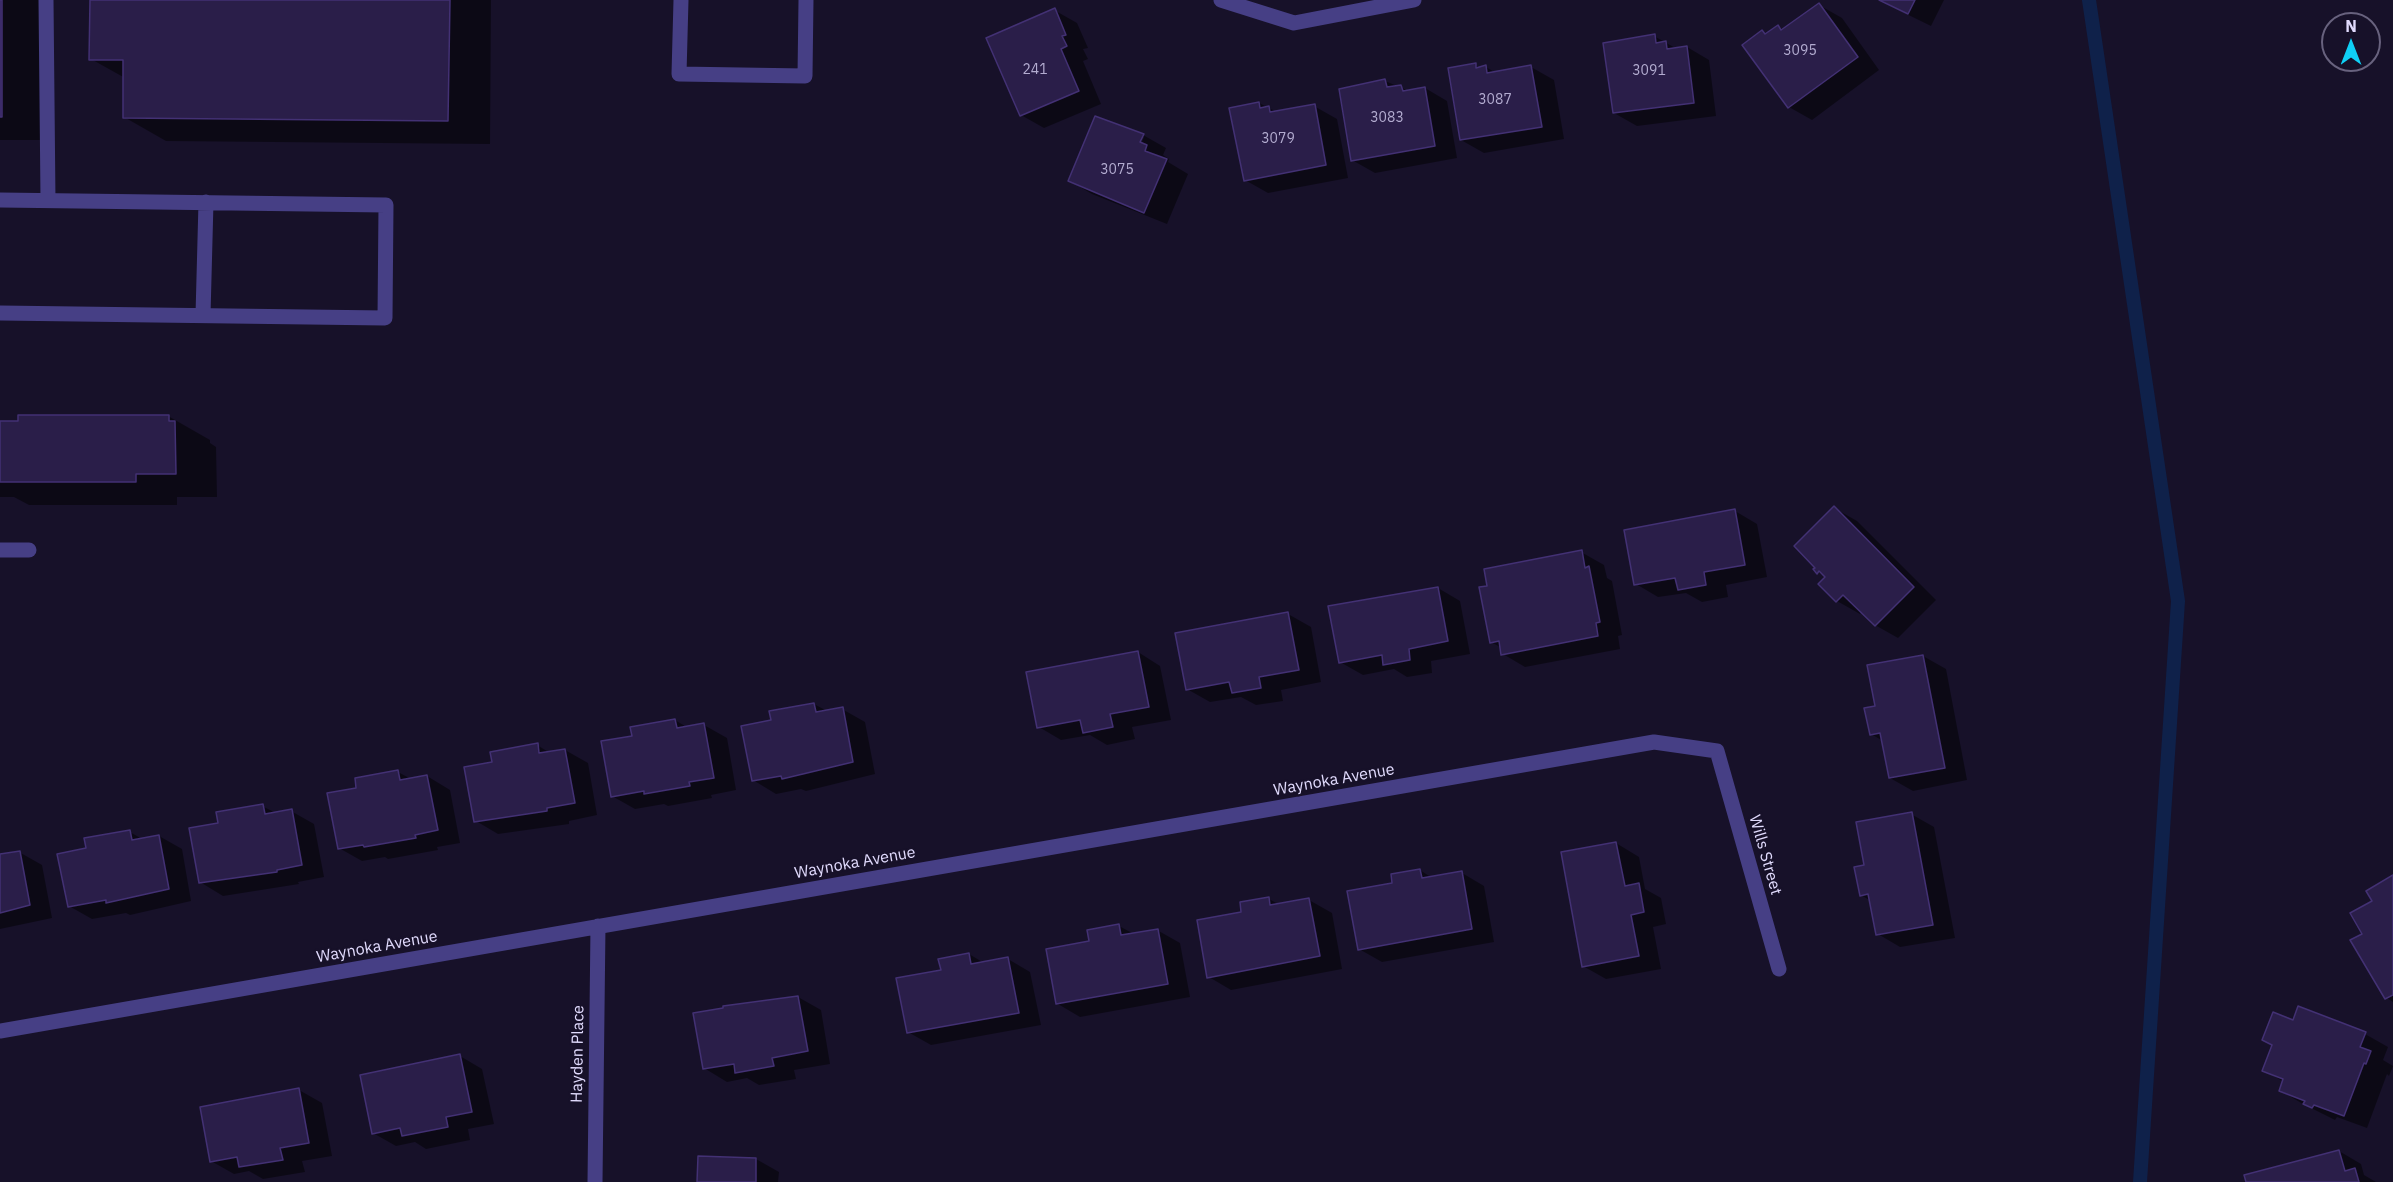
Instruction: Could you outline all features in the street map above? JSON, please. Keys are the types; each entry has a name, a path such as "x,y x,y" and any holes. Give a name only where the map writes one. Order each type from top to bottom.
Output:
{"street":[{"path":"46,0 48,200"},
{"path":"681,0 679,74 806,76 806,0"},
{"path":"1221,0 1294,23 1414,0"},
{"path":"0,200 386,205 385,318 0,312"},
{"path":"204,315 206,202"},
{"path":"0,550 29,550"},
{"name":"Waynoka Avenue","path":"0,1031 1654,742 1717,752"},
{"name":"Wills Street","path":"1717,752 1779,969"},
{"name":"Hayden Place","path":"595,1182 598,927"}],"building":[{"path":"0,0 2,0 2,117 0,117"},
{"path":"90,0 450,0 448,121 123,118 123,60 89,60"},
{"path":"1879,0 1915,0 1908,14"},
{"path":"1819,3 1858,57 1788,108 1742,45 1762,30 1765,34 1778,25 1781,30"},
{"path":"1055,8 1066,35 1062,36 1067,46 1061,49 1079,91 1020,116 986,38"},
{"path":"1655,34 1656,43 1666,41 1667,49 1687,46 1694,103 1613,113 1603,43"},
{"path":"1476,63 1476,68 1486,65 1487,73 1531,65 1542,127 1460,140 1448,68"},
{"path":"1385,79 1387,87 1401,85 1403,91 1425,87 1435,146 1351,161 1339,89"},
{"path":"1259,102 1260,108 1269,106 1270,112 1315,104 1326,165 1244,181 1229,108"},
{"path":"1095,116 1144,134 1140,142 1147,145 1145,151 1167,159 1144,213 1068,181"},
{"path":"18,415 169,415 169,421 175,421 176,474 136,474 136,482 0,482 0,421 18,421"},
{"path":"1834,506 1914,587 1875,626 1843,595 1836,602 1818,584 1825,577 1819,571 1817,574 1813,569 1815,568 1794,546"},
{"path":"1735,509 1745,565 1704,572 1706,585 1678,590 1675,578 1634,585 1624,530"},
{"path":"1582,550 1585,568 1589,566 1600,622 1596,623 1598,636 1501,655 1499,641 1490,643 1479,587 1487,586 1484,569"},
{"path":"1438,587 1448,641 1409,649 1410,660 1383,665 1382,655 1339,663 1328,606"},
{"path":"1288,612 1299,670 1259,677 1261,688 1232,693 1229,682 1186,690 1175,633"},
{"path":"1138,651 1149,707 1110,714 1113,727 1083,733 1080,720 1037,728 1026,672"},
{"path":"1923,655 1945,768 1889,778 1880,733 1870,735 1864,708 1875,706 1867,665"},
{"path":"814,703 816,712 843,707 853,762 782,779 781,776 752,781 741,726 771,720 769,711"},
{"path":"675,719 677,728 704,723 714,778 689,782 690,786 611,797 601,741 632,736 630,727"},
{"path":"538,743 539,753 565,749 575,803 547,808 547,811 474,822 464,767 492,762 490,752"},
{"path":"398,770 400,780 427,775 438,830 415,835 416,838 338,849 327,793 356,788 355,778"},
{"path":"263,804 265,814 292,809 302,865 277,870 277,872 199,883 189,828 218,823 216,812"},
{"path":"1912,812 1933,925 1876,935 1868,894 1860,896 1854,867 1864,865 1856,822"},
{"path":"130,830 132,840 159,835 169,889 106,903 106,900 68,907 57,854 86,848 84,838"},
{"path":"1616,842 1625,886 1639,883 1644,912 1631,915 1639,956 1582,967 1561,852"},
{"path":"20,851 30,905 0,913 0,854"},
{"path":"1420,869 1422,878 1462,871 1472,929 1358,950 1347,891 1392,883 1391,874"},
{"path":"2393,875 2393,995 2385,999 2350,940 2362,934 2350,913 2372,901 2366,891"},
{"path":"1269,897 1270,905 1309,898 1320,956 1207,978 1197,920 1241,912 1240,902"},
{"path":"1119,924 1121,935 1158,929 1168,984 1056,1004 1046,949 1089,941 1087,930"},
{"path":"969,953 971,964 1008,957 1019,1013 907,1033 896,978 941,970 938,959"},
{"path":"798,996 808,1051 772,1058 774,1066 735,1073 734,1064 703,1069 693,1013 723,1008 723,1006"},
{"path":"2298,1006 2366,1032 2360,1047 2371,1051 2366,1064 2364,1063 2344,1116 2314,1105 2312,1108 2303,1104 2305,1101 2279,1091 2283,1079 2262,1071 2272,1045 2262,1040 2273,1012 2293,1020"},
{"path":"460,1054 472,1112 446,1117 448,1127 402,1136 400,1128 372,1134 360,1075"},
{"path":"299,1088 309,1143 280,1148 283,1160 239,1167 237,1157 210,1162 200,1107"},
{"path":"2339,1150 2345,1171 2355,1168 2359,1182 2246,1182 2244,1175"},
{"path":"698,1156 756,1158 756,1182 697,1182"}],"waterway":[{"path":"2089,0 2178,601 2140,1182"}]}
